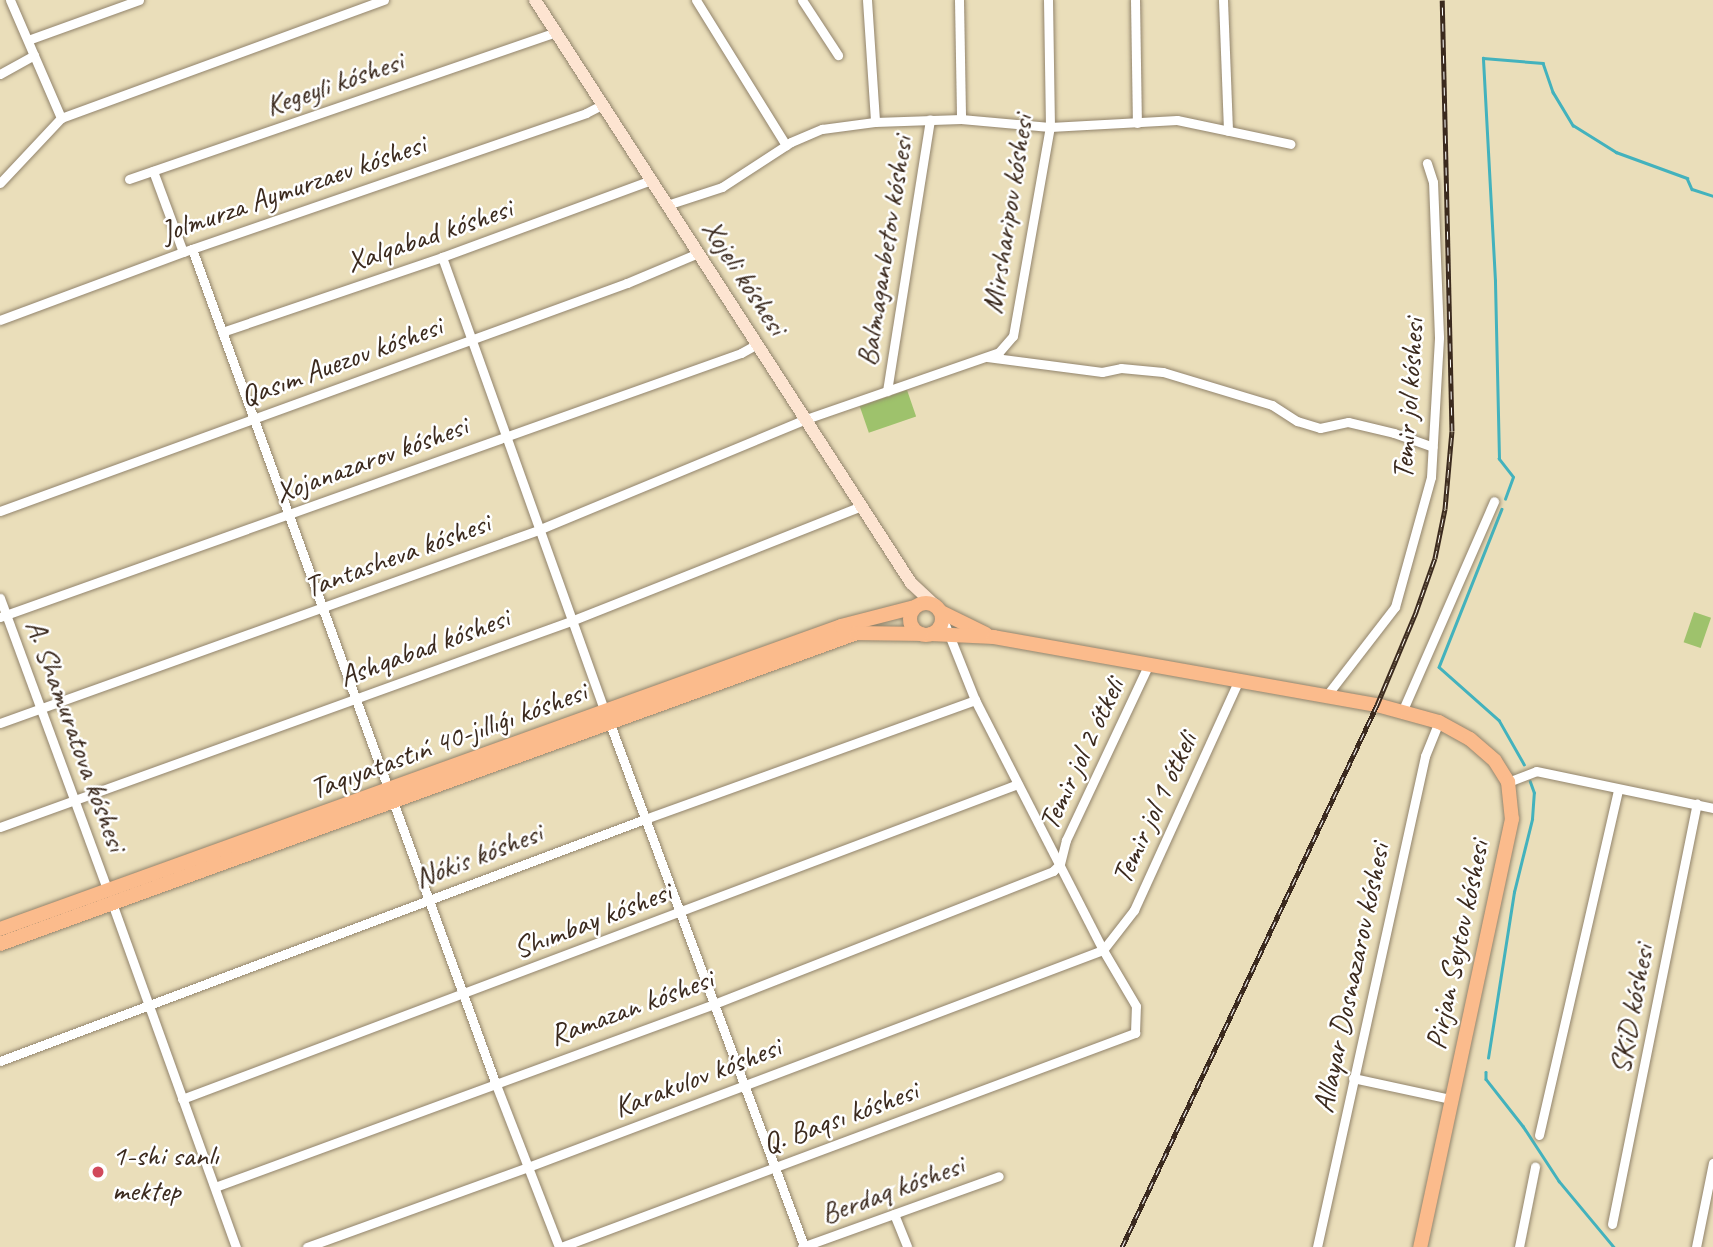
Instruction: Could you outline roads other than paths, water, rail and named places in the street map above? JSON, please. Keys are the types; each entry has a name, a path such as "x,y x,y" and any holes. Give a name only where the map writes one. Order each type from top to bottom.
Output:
{"main road":[{"path":"994,637 925,603 915,607 911,622 926,634 994,637 1326,695 1439,722 1470,739 1495,761 1508,782"},
{"name":"Taqıyatastıń 40-jıllıǵı kóshesi","path":"608,718 841,626 915,607"},
{"path":"926,634 941,625 939,611"},
{"name":"Taqıyatastıń 40-jıllıǵı kóshesi","path":"0,929 109,896 608,718 857,633 926,634"},
{"name":"Pirjan Seytov kóshesi","path":"1420,1247 1511,819 1508,782"},
{"name":"Taqıyatastıń 40-jıllıǵı kóshesi","path":"0,944 109,896"}],"street":[{"path":"10,0 61,118"},
{"path":"28,40 139,0"},
{"path":"0,183 61,118 384,0"},
{"name":"Xojeli kóshesi","path":"535,0 911,583"},
{"path":"696,0 786,145"},
{"path":"802,0 838,55"},
{"path":"867,0 875,122"},
{"path":"959,0 961,119"},
{"name":"Mirsharipov kóshesi","path":"806,419 999,352 1013,336 1050,127 1048,0"},
{"path":"1135,0 1138,123"},
{"path":"1223,0 1228,131"},
{"name":"Kegeyli kóshesi","path":"129,179 555,32"},
{"path":"0,74 34,55"},
{"name":"Jolmurza Aymurzaev kóshesi","path":"0,320 187,250 586,113 602,105"},
{"name":"Balmaganbetov kóshesi","path":"887,390 930,119"},
{"path":"667,205 722,187 786,145 822,129 875,122 961,119 1050,127 1177,120 1291,144"},
{"name":"Temir jol kóshesi","path":"1326,695 1395,607 1431,477 1439,337 1433,182 1427,163"},
{"path":"153,171 222,332 495,1083 560,1247"},
{"name":"Xalqabad kóshesi","path":"222,332 442,257 652,180"},
{"name":"Qasım Auezov kóshesi","path":"0,511 627,283 698,253"},
{"path":"442,257 571,621 803,1247"},
{"name":"Xojanazarov kóshesi","path":"3,616 741,354 757,344"},
{"path":"985,356 1102,372 1121,368 1163,372 1272,405 1297,421 1320,428 1348,422 1394,433 1433,447"},
{"name":"Tantasheva kóshesi","path":"0,723 538,530 806,419"},
{"path":"1402,712 1494,501"},
{"name":"Ashqabad kóshesi","path":"0,827 571,621 862,506"},
{"path":"911,583 915,607"},
{"path":"911,583 939,611 975,700 1103,950"},
{"name":"A. Shamuratova kóshesi","path":"0,598 3,616 41,708 236,1247"},
{"name":"Temir jol 2 ótkeli","path":"1060,864 1066,840 1149,664"},
{"name":"Temir jol 1 ótkeli","path":"1103,950 1134,910 1239,680"},
{"name":"Nókis kóshesi","path":"0,1060 645,818 975,700"},
{"name":"Allayar Dosnazarov kóshesi","path":"1317,1247 1425,756 1439,722"},
{"path":"1508,782 1536,771 1713,808"},
{"name":"Shımbay kóshesi","path":"182,1099 464,995 1018,784"},
{"name":"SKiD kóshesi","path":"1539,1135 1618,789"},
{"name":"SKiD kóshesi","path":"1612,1224 1697,804"},
{"name":"Ramazan kóshesi","path":"215,1187 714,1004 1053,871 1060,864"},
{"name":"Q. Baqsı kóshesi","path":"560,1247 1135,1033 1136,1006 1103,950"},
{"name":"Karakulov kóshesi","path":"307,1247 528,1167 1103,950"},
{"path":"1353,1078 1450,1099"},
{"path":"1696,1247 1713,1163"},
{"path":"1518,1247 1535,1167"},
{"name":"Berdaq kóshesi","path":"803,1247 999,1176"},
{"path":"894,1214 907,1247"}],"waterway":[{"path":"1505,499 1513,477 1499,459 1495,281 1483,58 1543,63 1553,92 1573,125 1616,152 1687,178 1692,189 1713,196"},
{"path":"1502,509 1439,667 1499,720 1524,764"},
{"path":"1488,1058 1514,892 1532,819 1534,793 1530,782"},
{"path":"1486,1072 1486,1079 1523,1126 1559,1181 1614,1247"}],"railway":[{"path":"1122,1247 1377,705 1416,612 1435,558 1445,509 1452,431 1442,0"}],"place":[{"name":"1-shi sanlı mektep","path":"98,1172"}]}
